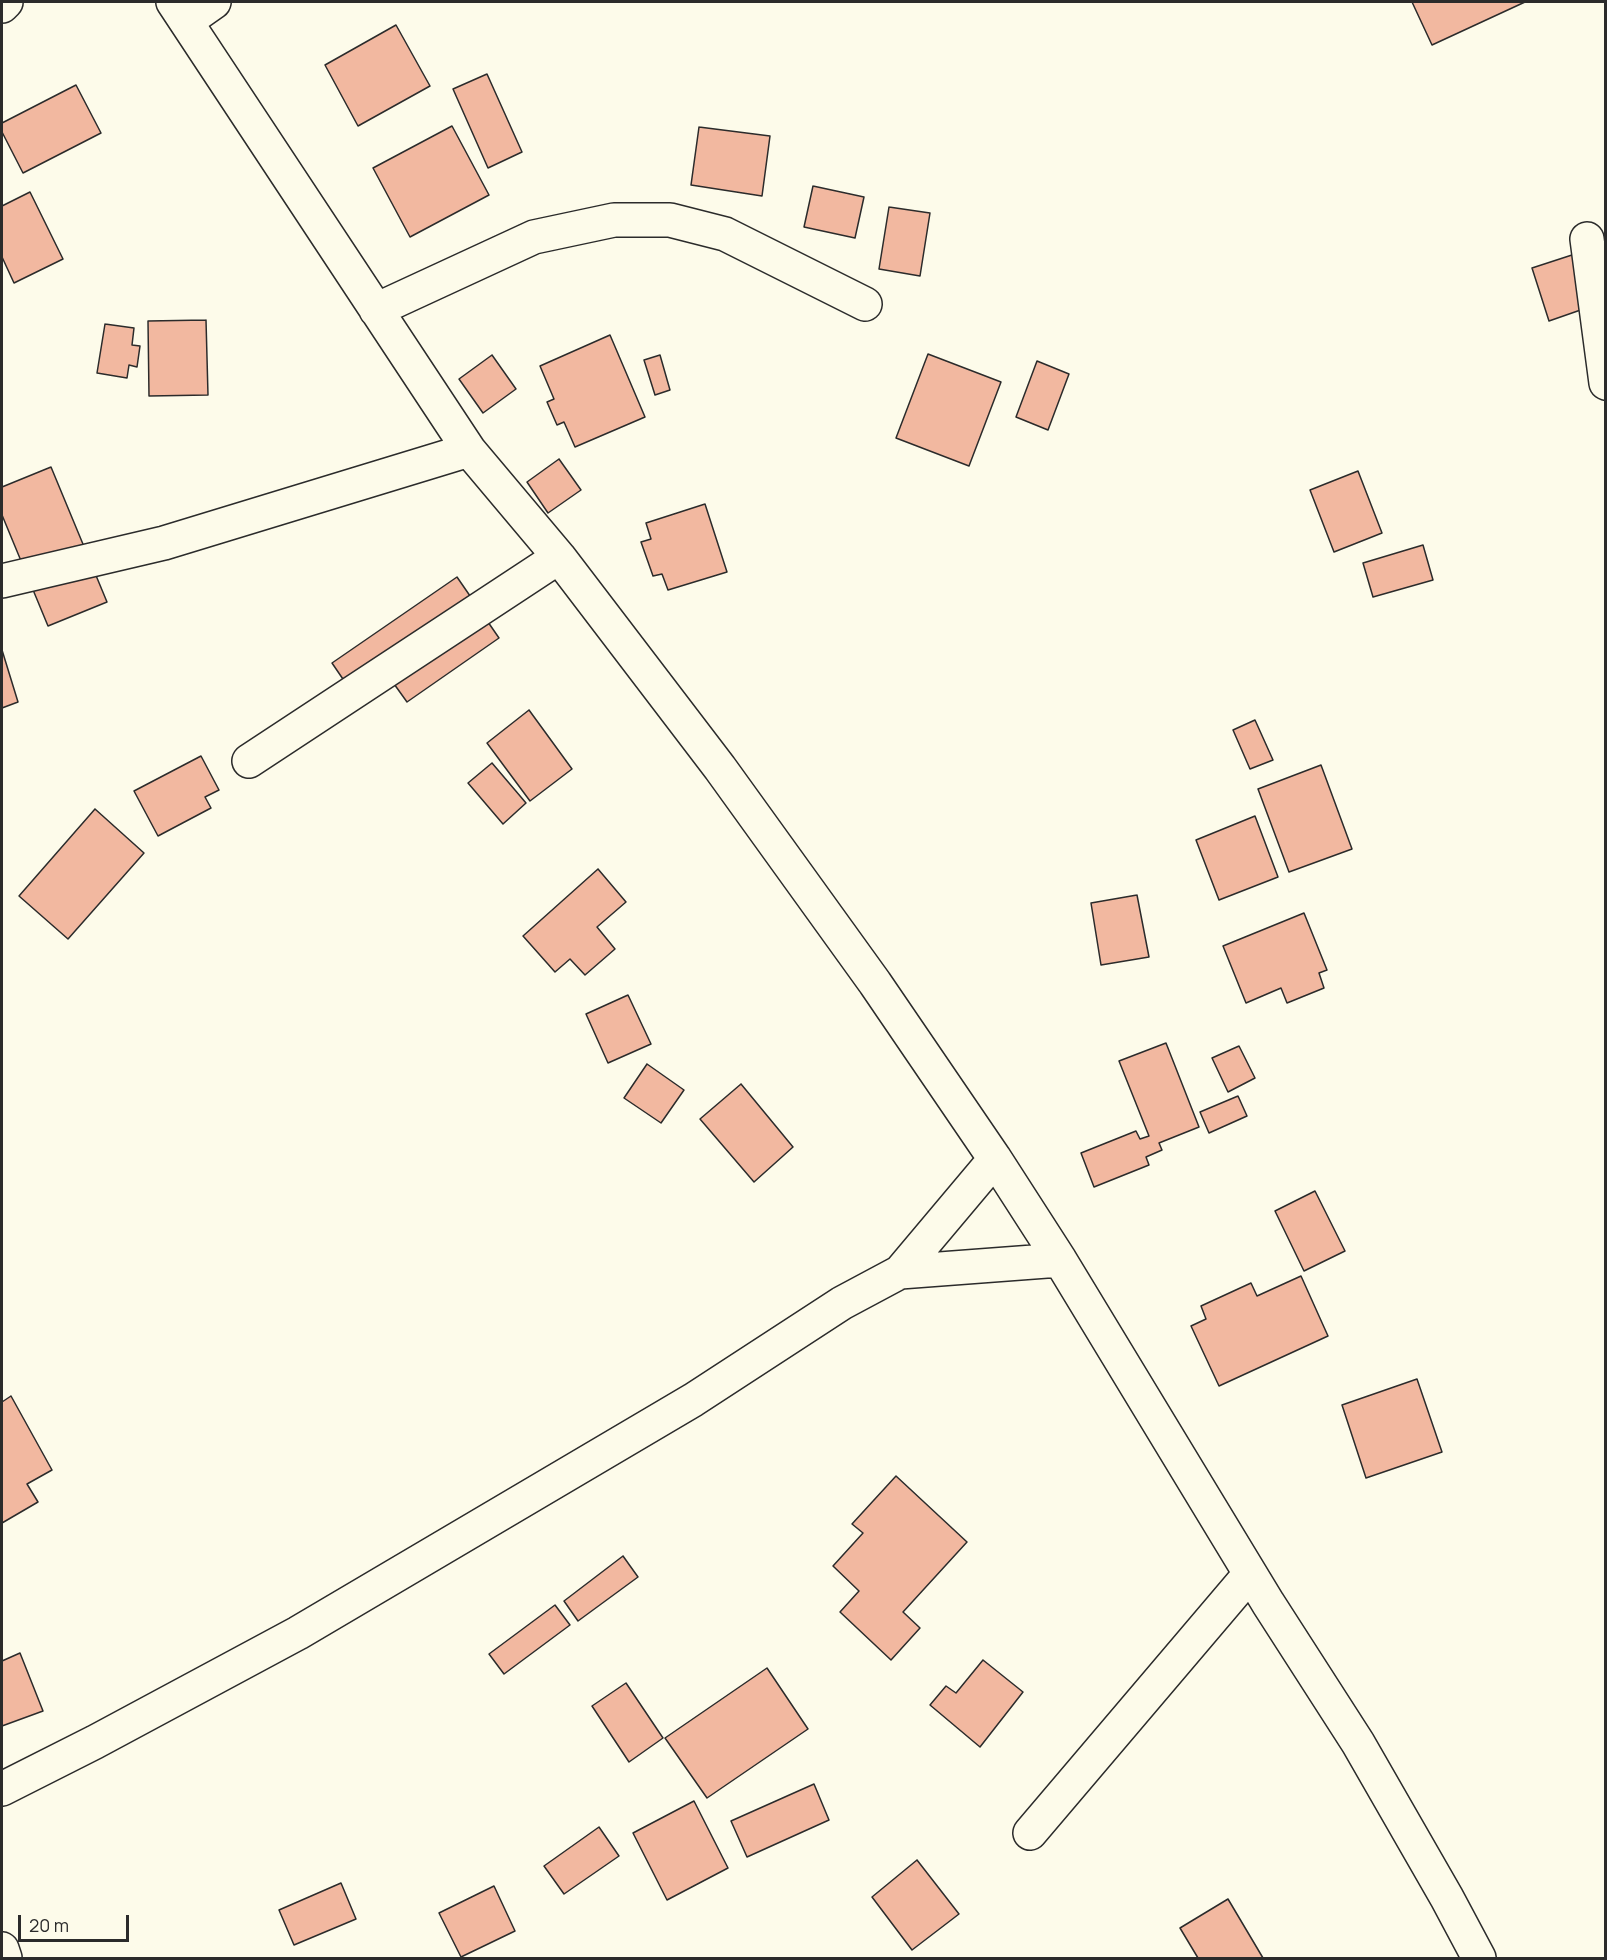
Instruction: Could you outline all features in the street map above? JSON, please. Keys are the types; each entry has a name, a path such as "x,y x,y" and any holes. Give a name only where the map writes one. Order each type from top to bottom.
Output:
{"street":[{"path":"2,6 6,2"},
{"path":"214,2 180,11 469,450 559,558 733,787 875,983 995,1159 1060,1260 1250,1574 1358,1743 1447,1898 1479,1959"},
{"path":"376,310 534,237 614,220 670,220 725,234 865,304"},
{"path":"1587,239 1605,383"},
{"path":"2,581 164,543 469,450"},
{"path":"249,761 559,558"},
{"path":"2,1789 298,1633 693,1400 842,1303 900,1272 995,1159"},
{"path":"900,1272 1060,1260"},
{"path":"1030,1833 1250,1574"},
{"path":"2,1949 5,1959"}],"building":[{"path":"1412,2 1525,2 1432,45"},
{"path":"396,25 430,86 358,126 325,65"},
{"path":"487,74 522,152 488,168 453,89"},
{"path":"76,85 101,133 23,173 2,132 2,123"},
{"path":"452,126 489,195 410,237 373,168"},
{"path":"699,127 770,136 762,196 691,185"},
{"path":"813,186 864,197 855,238 804,227"},
{"path":"30,192 63,259 14,283 2,257 2,206"},
{"path":"889,207 930,213 920,276 879,269"},
{"path":"1575,254 1592,306 1549,321 1532,268"},
{"path":"206,320 208,395 149,396 148,321"},
{"path":"105,324 134,328 132,345 140,346 137,367 129,365 127,378 97,373"},
{"path":"610,335 645,417 575,447 564,422 557,425 547,402 554,399 540,366"},
{"path":"928,354 1001,382 969,466 896,438"},
{"path":"492,355 516,389 483,413 459,379"},
{"path":"660,355 670,390 655,395 644,360"},
{"path":"1037,361 1069,374 1048,430 1016,417"},
{"path":"559,459 581,490 548,513 527,482"},
{"path":"51,467 107,602 48,626 2,515 2,487"},
{"path":"1358,471 1382,533 1334,552 1310,490"},
{"path":"705,504 727,572 668,590 662,574 653,576 641,542 651,539 646,523"},
{"path":"1423,545 1433,580 1373,597 1363,563"},
{"path":"457,577 499,638 407,702 379,663 347,685 332,663"},
{"path":"2,650 18,702 2,708"},
{"path":"529,710 572,769 530,801 487,743"},
{"path":"1255,720 1273,760 1250,769 1233,730"},
{"path":"201,756 219,790 205,797 211,808 158,836 134,791"},
{"path":"492,763 526,803 503,824 468,783"},
{"path":"1321,765 1352,849 1289,872 1258,789"},
{"path":"95,809 144,853 68,939 19,896"},
{"path":"1255,816 1278,877 1219,900 1196,840"},
{"path":"598,869 626,902 597,927 615,949 585,975 570,959 555,972 523,936"},
{"path":"1137,895 1149,957 1101,965 1091,903"},
{"path":"1304,913 1327,970 1319,973 1324,988 1287,1003 1281,988 1246,1003 1223,946"},
{"path":"628,995 651,1044 608,1063 586,1014"},
{"path":"1166,1043 1199,1127 1159,1143 1162,1150 1146,1157 1149,1165 1094,1187 1081,1153 1136,1131 1140,1139 1149,1136 1119,1061"},
{"path":"1239,1046 1255,1078 1228,1092 1212,1058"},
{"path":"647,1064 684,1090 661,1123 624,1098"},
{"path":"741,1084 793,1147 754,1182 700,1119"},
{"path":"1238,1096 1247,1116 1209,1133 1200,1112"},
{"path":"1315,1191 1345,1251 1304,1271 1275,1211"},
{"path":"1301,1276 1328,1336 1219,1386 1191,1326 1206,1319 1201,1306 1251,1283 1257,1296"},
{"path":"1417,1379 1442,1452 1366,1478 1342,1405"},
{"path":"11,1396 52,1470 27,1484 38,1502 2,1523 2,1402"},
{"path":"896,1476 967,1542 903,1612 920,1628 891,1660 840,1612 859,1591 833,1566 863,1533 852,1524"},
{"path":"623,1556 638,1577 578,1621 564,1601"},
{"path":"555,1605 570,1625 504,1674 489,1654"},
{"path":"20,1653 43,1711 2,1726 2,1661"},
{"path":"983,1660 1023,1692 980,1747 930,1705 946,1686 956,1693"},
{"path":"767,1668 808,1729 707,1798 665,1738"},
{"path":"626,1683 663,1738 629,1762 592,1706"},
{"path":"814,1784 829,1820 747,1857 731,1821"},
{"path":"694,1801 728,1868 667,1900 633,1833"},
{"path":"599,1827 619,1856 564,1894 544,1866"},
{"path":"917,1860 959,1914 912,1950 872,1897"},
{"path":"341,1883 356,1919 294,1945 279,1910"},
{"path":"494,1886 515,1931 461,1957 439,1913"},
{"path":"1228,1899 1263,1958 1198,1958 1180,1928"}]}
